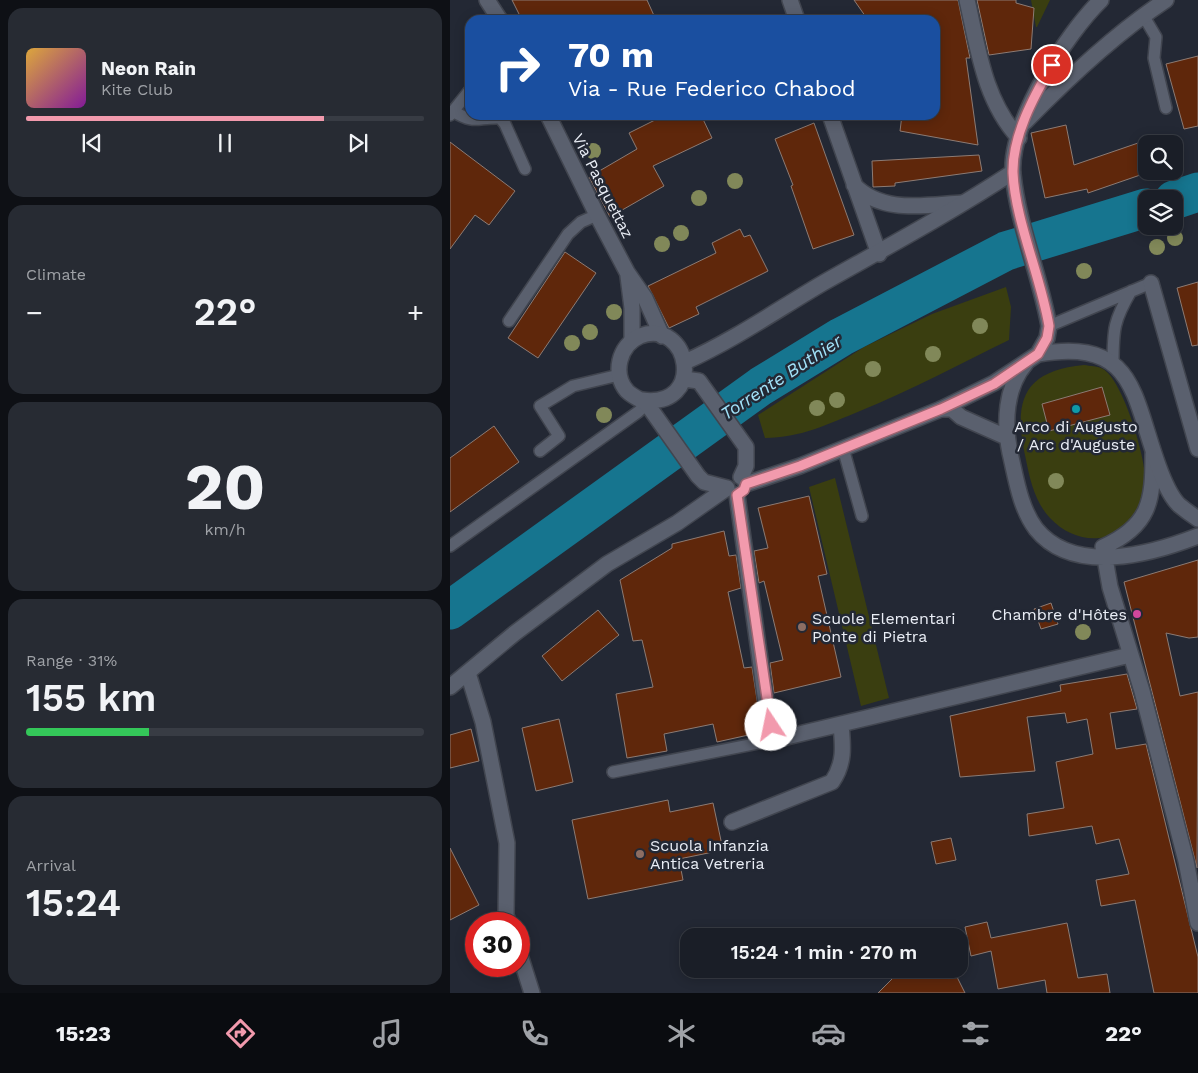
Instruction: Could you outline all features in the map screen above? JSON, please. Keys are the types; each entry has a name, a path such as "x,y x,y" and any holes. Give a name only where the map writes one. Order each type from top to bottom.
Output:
{"street":[{"path":"487,0 497,15"},
{"path":"790,0 795,15"},
{"path":"967,0 990,92 1006,124 1019,138"},
{"path":"1101,0 1077,26 1059,54 1035,96 1019,138 1013,172 1020,209 1049,326 1047,338 1018,375 1011,394 1006,437 1017,484 1029,516 1037,530 1048,540 1072,552 1104,558 1158,549 1198,536"},
{"path":"1025,122 1054,92 1142,15 1166,0"},
{"name":"Via Pasquettaz","path":"550,120 596,215 627,272 645,298 662,336"},
{"path":"832,120 879,254"},
{"path":"685,362 722,346 824,283 879,254 1013,172"},
{"path":"854,185 864,196 877,202 907,206 962,203"},
{"name":"Via Pasquettaz","path":"627,272 632,308 632,341"},
{"path":"1151,283 1198,448"},
{"path":"735,486 709,484 698,476 647,405 627,391 619,375 621,356 632,341 642,336 662,336 678,346 692,380 746,447 748,457 746,466 735,486 767,709 774,740 1130,656"},
{"path":"450,687 468,674 515,633 607,564 735,486 800,466 941,409 994,384 1032,358 1078,350 1092,352 1113,363 1130,382 1164,482 1178,505 1198,519"},
{"path":"647,405 672,395 692,380"},
{"path":"941,409 952,409 961,417 1006,437"},
{"path":"1152,450 1153,478 1149,505 1130,532 1103,547 1104,558 1110,587 1142,691 1183,852 1198,923"},
{"path":"468,674 483,722 507,843 506,912"},
{"path":"732,822 832,782 841,770 844,750 840,725"},
{"path":"527,977 532,993"}],"lane":[{"path":"1142,15 1156,37 1154,58 1166,108"},
{"path":"465,96 452,113 465,119"},
{"path":"473,120 487,120"},
{"path":"502,120 525,169"},
{"path":"509,321 568,234 581,222 596,215"},
{"path":"1049,326 1151,283"},
{"path":"1113,363 1113,340 1117,316 1131,291"},
{"path":"540,452 559,436 540,406 573,386 619,375"},
{"path":"450,546 523,496 647,405"},
{"path":"843,448 862,516"},
{"path":"613,772 774,740"}],"green space":[{"path":"1031,0 1050,0 1037,27 1036,27"},
{"path":"1006,287 1011,307 1009,340 935,377 837,421 790,436 765,438 758,415 864,347 932,314"},
{"path":"1084,365 1103,369 1111,376 1118,388 1137,435 1145,476 1140,504 1128,523 1118,532 1095,538 1071,533 1060,527 1045,512 1034,491 1022,440 1022,406 1026,393 1047,374 1063,368"},
{"path":"835,478 889,698 861,706 809,487"}],"building":[{"path":"512,0 647,0 654,15 520,15"},
{"path":"854,0 958,0 970,58 966,58 978,145 900,131 901,120 940,120 940,15 864,15"},
{"path":"977,0 1016,0 1016,3 1034,8 1031,49 989,55"},
{"path":"1198,56 1198,126 1184,129 1166,64"},
{"path":"655,120 703,120 712,138 653,166 664,186 610,217 589,177 637,149 629,133"},
{"path":"814,123 854,235 813,249 791,186 793,185 775,139"},
{"path":"1066,125 1074,165 1138,143 1138,176 1088,193 1087,189 1045,198 1031,133"},
{"path":"450,142 515,191 489,225 475,215 450,249"},
{"path":"979,155 982,171 895,183 895,186 873,187 872,161"},
{"path":"740,229 744,237 750,235 768,271 696,307 699,314 669,328 648,286 716,253 712,243"},
{"path":"565,252 596,273 538,358 508,338"},
{"path":"1198,282 1198,345 1192,346 1177,288"},
{"name":"Arco di Augusto / Arc d'Auguste","path":"1102,387 1110,415 1049,431 1042,404"},
{"path":"494,426 519,462 450,512 450,458"},
{"name":"Scuole Elementari Ponte di Pietra","path":"809,496 827,574 818,576 841,677 774,693 770,663 783,660 764,581 759,583 754,551 768,548 758,508"},
{"path":"724,531 729,556 736,555 741,588 728,592 744,668 752,667 762,732 717,742 713,724 664,734 667,751 627,758 616,694 653,687 642,640 633,641 620,580 672,548 672,544"},
{"path":"1198,560 1198,637 1189,638 1166,633 1180,696 1198,692 1197,868 1124,582"},
{"path":"1051,603 1058,624 1041,629 1034,609"},
{"path":"598,610 619,635 562,681 542,656"},
{"path":"1127,674 1137,709 1110,713 1116,749 1146,744 1198,957 1198,993 1154,993 1135,900 1101,906 1096,880 1129,874 1119,839 1096,844 1092,826 1029,836 1027,814 1064,808 1056,762 1093,754 1087,719 1067,723 1065,713 1027,717 1035,771 960,777 950,716 1061,691 1060,685"},
{"path":"559,719 573,782 536,791 522,728"},
{"path":"471,729 479,761 450,768 450,735"},
{"name":"Scuola Infanzia Antica Vetreria","path":"668,800 670,812 713,803 723,850 679,859 683,880 588,899 572,820"},
{"path":"951,838 956,860 936,864 931,842"},
{"path":"450,848 479,905 450,920"},
{"path":"987,922 991,938 1067,923 1078,978 1107,974 1110,993 1047,993 1045,980 998,989 991,951 971,956 968,928 965,927"},
{"path":"893,978 958,978 965,993 878,993"}],"waterway":[{"name":"Torrente Buthier","path":"1183,197 1198,192"},
{"name":"Torrente Buthier","path":"450,610 761,386 841,337 1006,251 1138,210"}],"place":[{"name":"Arco di Augusto / Arc d'Auguste","path":"1076,409"},
{"name":"Chambre d'Hôtes","path":"1137,614"},
{"name":"Scuole Elementari Ponte di Pietra","path":"802,627"},
{"name":"Scuola Infanzia Antica Vetreria","path":"640,854"}],"route":[{"path":"771,725 767,709 737,495 742,493 746,484 800,466 941,409 994,384 1038,354 1047,338 1049,326 1020,209 1013,172 1019,138 1035,96 1052,65"}]}
